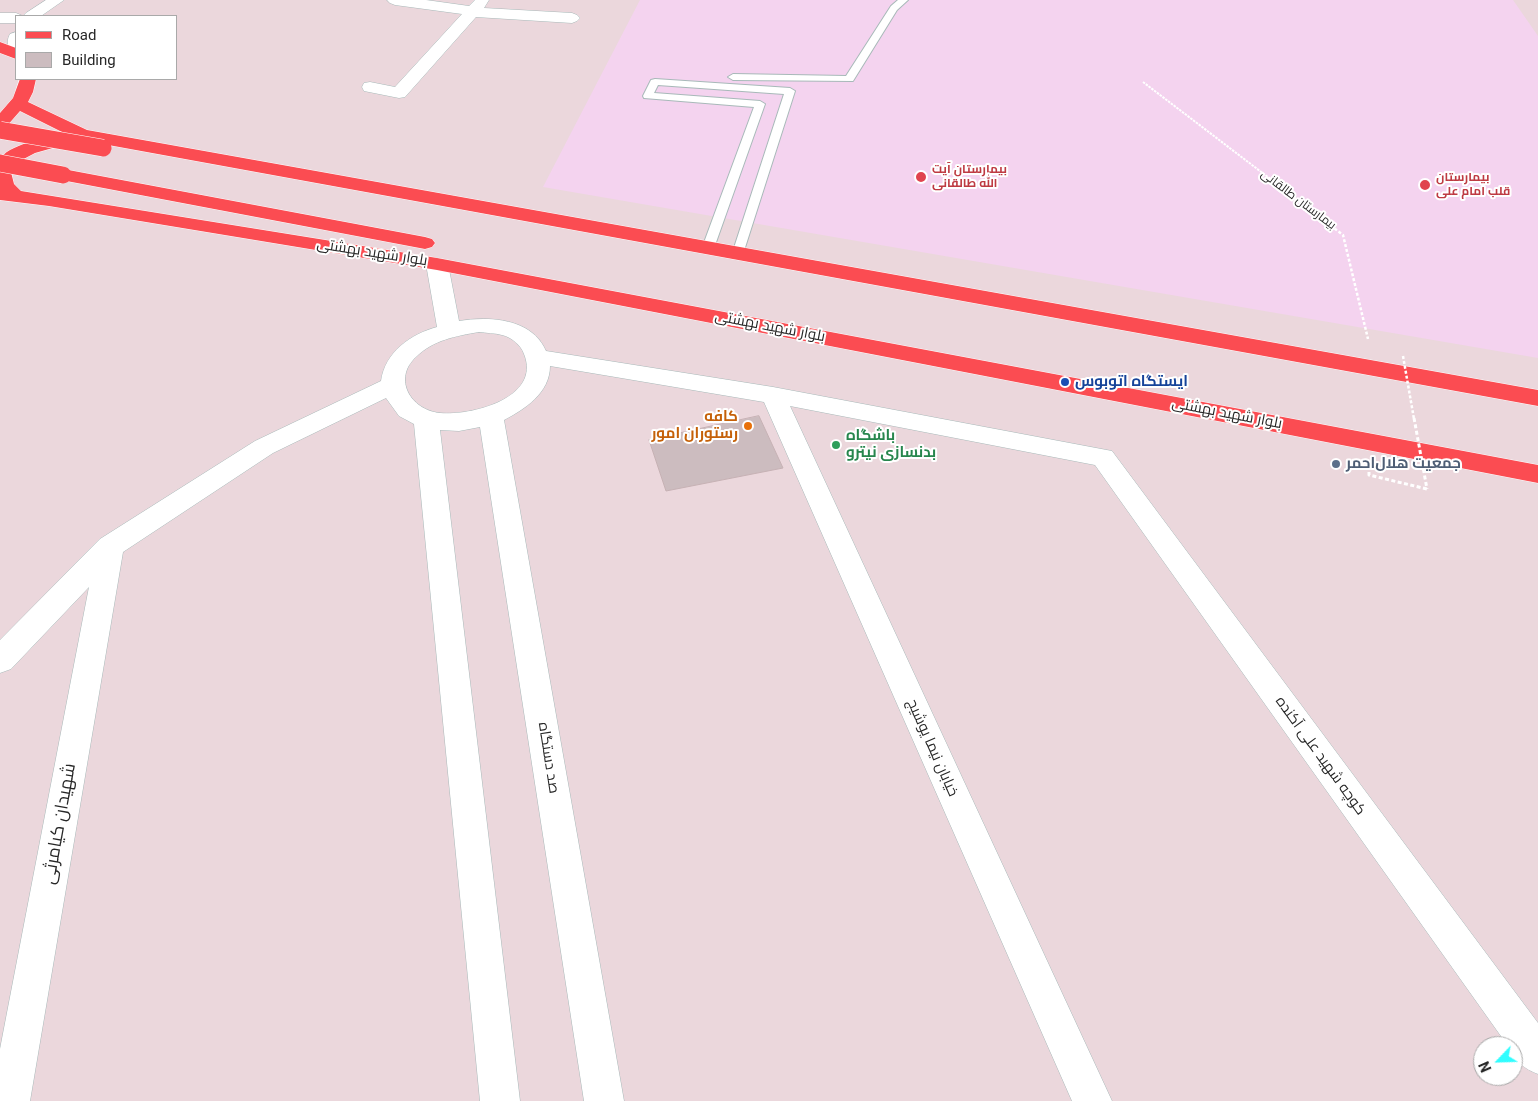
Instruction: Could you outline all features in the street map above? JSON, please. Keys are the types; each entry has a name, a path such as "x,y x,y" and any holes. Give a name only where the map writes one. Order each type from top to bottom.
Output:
{"main road":[{"path":"0,47 15,54"},
{"path":"0,123 19,104 27,89 28,80"},
{"path":"19,104 82,135 1538,398"},
{"path":"0,130 853,286 922,286"},
{"path":"7,195 2,172 11,158 28,149 82,135"},
{"path":"0,163 837,321 901,351"},
{"name":"بلوار شهید بهشتی","path":"7,195 437,264 1538,474"}],"street":[{"path":"32,15 56,0"},
{"path":"395,0 478,6 572,18"},
{"path":"370,87 399,93 478,6"},
{"path":"0,18 15,18"},
{"path":"437,264 449,329"},
{"path":"479,325 507,329 528,340 539,357 539,373 531,390 514,405 491,416 469,421 447,422 426,419 408,411 396,399 392,385 396,368 407,352 426,338 449,329 479,325"},
{"path":"539,357 773,395"},
{"path":"0,660 110,547 264,447 392,385"},
{"name":"کوچه شهید علی آکنده","path":"773,395 1102,457 1538,1055"},
{"name":"خیابان نیما یوشیج","path":"773,395 1092,1101"},
{"name":"صد دستگاه","path":"491,416 604,1101"},
{"path":"426,419 500,1101"},
{"name":"شهیدان کیامرثی","path":"10,1101 110,547"}],"lane":[{"path":"695,76 849,79 894,8 904,0"},
{"path":"708,248 760,104 648,96 655,82 790,91 738,254"}],"path":[{"name":"بیمارستان طالقانی","path":"1144,82 1343,235 1376,368"},
{"path":"1369,475 1427,489 1403,356"}],"shaded area":[{"name":"بیمارستان آیت الله طالقانی","path":"640,0 1513,0 1538,36 1538,358 543,187"}],"building":[{"path":"759,416 783,468 666,491 649,440"}],"place":[{"name":"بیمارستان آیت الله طالقانی","path":"921,177"},
{"name":"بیمارستان قلب امام علی","path":"1425,185"},
{"name":"ایستگاه اتوبوس","path":"1065,382"},
{"name":"کافه رستوران امور","path":"748,426"},
{"name":"باشگاه بدنسازی نیترو","path":"836,445"},
{"name":"جمعیت هلال‌احمر","path":"1336,464"}]}
